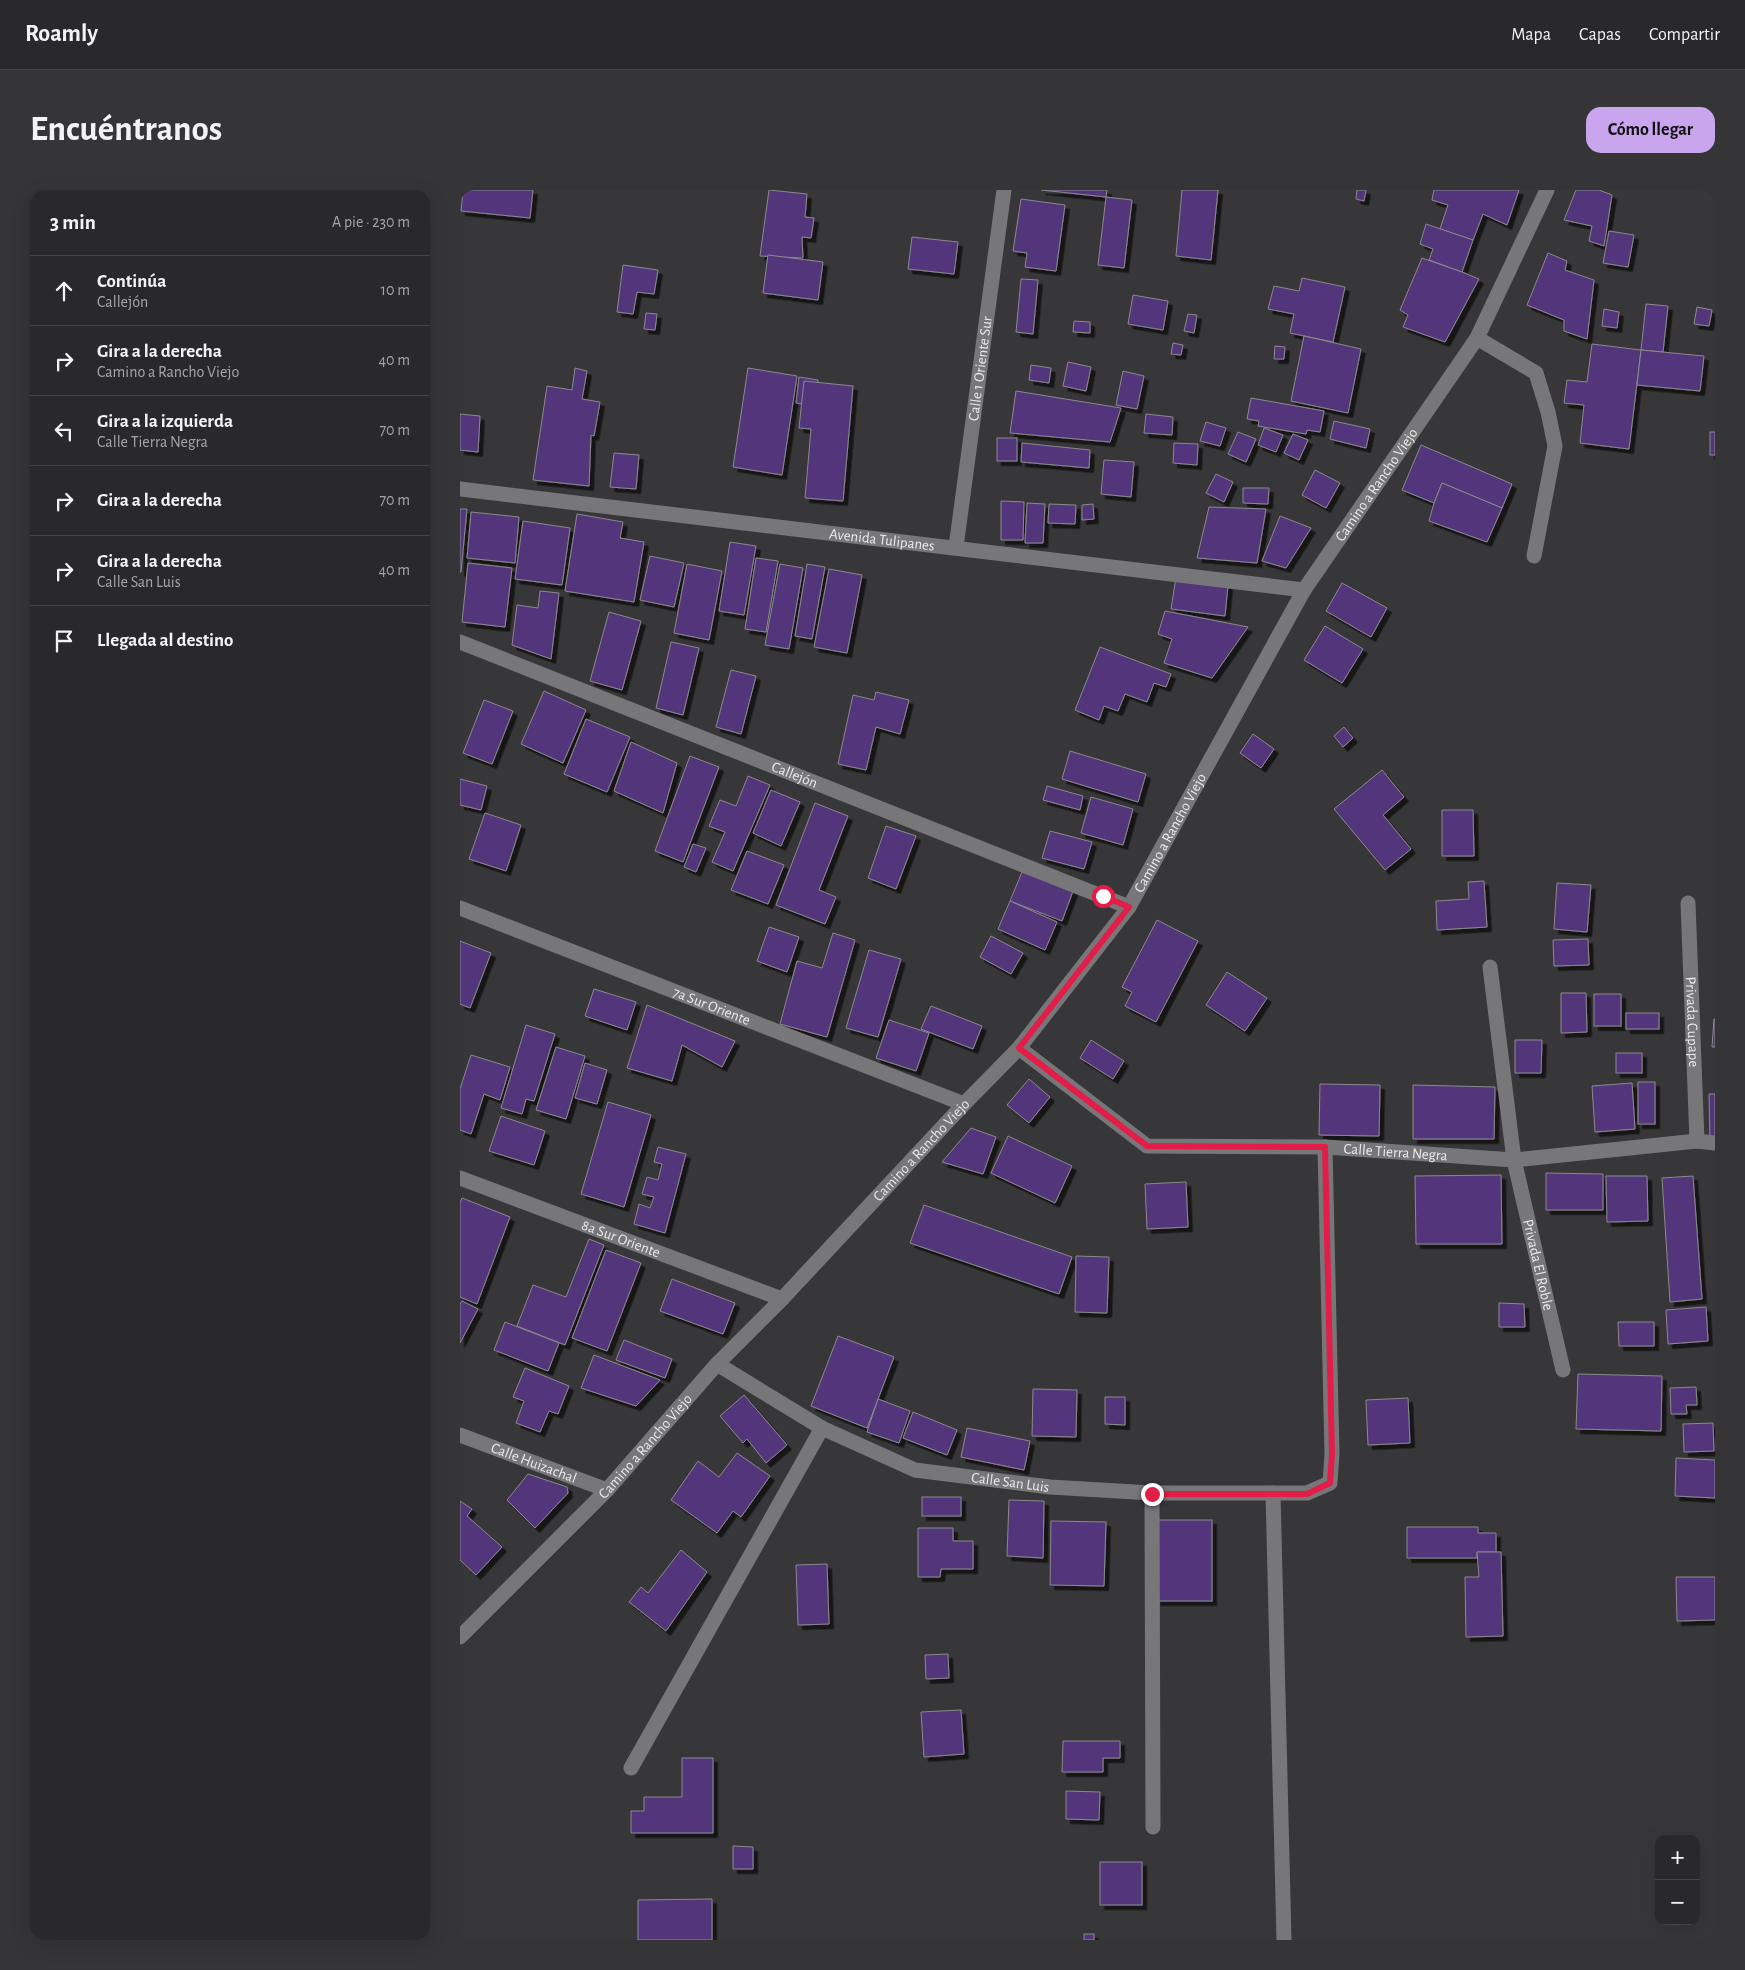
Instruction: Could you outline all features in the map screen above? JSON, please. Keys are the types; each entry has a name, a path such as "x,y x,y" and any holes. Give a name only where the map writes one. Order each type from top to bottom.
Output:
{"street":[{"name":"Calle 1 Oriente Sur","path":"956,547 1004,190"},
{"name":"Camino a Rancho Viejo","path":"460,1637 607,1490 717,1364 782,1299 964,1104 1019,1048 1129,907 1304,590 1476,338 1547,190"},
{"path":"1476,338 1536,374 1548,412 1555,446 1534,556"},
{"name":"Avenida Tulipanes","path":"460,489 1304,590"},
{"name":"Callejón","path":"460,642 1129,907"},
{"name":"Privada Cupape","path":"1688,902 1697,1141"},
{"name":"7a Sur Oriente","path":"460,908 964,1104"},
{"name":"Privada El Roble","path":"1490,967 1514,1160 1563,1370"},
{"name":"Calle Tierra Negra","path":"1019,1048 1147,1146 1325,1147 1514,1160 1697,1141 1715,1143"},
{"name":"Calle San Luis","path":"717,1364 822,1428 914,1470 1050,1487 1152,1494 1307,1494 1330,1483 1332,1444 1325,1147"},
{"name":"8a Sur Oriente","path":"460,1178 782,1299"},
{"path":"631,1768 822,1428"},
{"name":"Calle Huizachal","path":"460,1435 607,1490"},
{"path":"1152,1494 1153,1827"},
{"path":"1273,1494 1284,1940"}],"building":[{"path":"463,190 533,190 530,218 461,211"},
{"path":"769,190 807,194 805,217 814,218 811,238 802,237 803,258 760,256"},
{"path":"1041,190 1107,190 1106,197"},
{"path":"1182,190 1218,190 1211,260 1176,256"},
{"path":"1357,190 1366,190 1364,201 1356,199"},
{"path":"1434,190 1519,190 1507,225 1483,214 1473,240 1440,229 1448,205 1432,200"},
{"path":"1576,190 1599,190 1612,195 1604,246 1589,241 1592,226 1564,220"},
{"path":"1106,197 1132,200 1124,268 1098,265"},
{"path":"1021,199 1065,205 1056,271 1025,267 1027,253 1013,251"},
{"path":"1426,224 1473,240 1462,272 1429,260 1433,249 1420,244"},
{"path":"1609,231 1634,235 1628,267 1603,263"},
{"path":"912,237 958,242 954,274 908,269"},
{"path":"1548,253 1567,261 1565,270 1594,280 1587,339 1564,331 1564,320 1527,305"},
{"path":"768,255 823,262 818,300 763,293"},
{"path":"1422,258 1479,279 1445,342 1403,327 1408,315 1400,310"},
{"path":"623,265 658,270 654,294 637,292 633,314 617,312"},
{"path":"1302,278 1345,287 1333,342 1290,333 1294,314 1268,309 1274,286 1299,291"},
{"path":"1021,279 1038,280 1033,334 1016,332"},
{"path":"1133,295 1168,301 1163,330 1128,324"},
{"path":"1646,304 1668,306 1663,352 1641,350"},
{"path":"1697,307 1712,310 1709,326 1694,324"},
{"path":"1604,309 1619,312 1617,328 1602,326"},
{"path":"646,313 657,314 655,330 644,329"},
{"path":"1188,314 1197,315 1194,333 1184,331"},
{"path":"1074,321 1090,322 1090,333 1073,332"},
{"path":"1304,336 1361,349 1348,413 1291,401"},
{"path":"1173,343 1183,345 1181,355 1171,354"},
{"path":"1592,344 1641,350 1629,449 1580,443 1584,405 1564,403 1567,380 1587,382"},
{"path":"1275,346 1285,347 1284,359 1274,359"},
{"path":"1641,350 1704,356 1700,391 1637,385"},
{"path":"1068,362 1091,367 1086,391 1063,386"},
{"path":"1031,365 1051,368 1049,383 1029,380"},
{"path":"575,368 587,371 582,399 600,402 594,436 591,435 589,486 533,480 547,386 572,390"},
{"path":"748,368 797,376 782,475 733,467"},
{"path":"1123,371 1144,376 1137,409 1116,405"},
{"path":"799,377 818,380 814,406 796,403"},
{"path":"804,381 853,386 843,501 805,498 811,429 799,428"},
{"path":"1016,391 1121,408 1110,442 1010,433"},
{"path":"1251,398 1324,411 1320,432 1307,430 1306,434 1258,426 1259,421 1247,419"},
{"path":"460,414 480,416 478,452 460,450"},
{"path":"1146,414 1173,417 1172,435 1144,433"},
{"path":"1334,421 1370,429 1366,448 1330,439"},
{"path":"1206,422 1226,428 1220,446 1200,441"},
{"path":"1264,428 1283,435 1276,452 1258,445"},
{"path":"1238,432 1256,439 1246,462 1228,454"},
{"path":"1710,432 1715,432 1715,455 1710,455"},
{"path":"1293,434 1308,440 1299,460 1284,453"},
{"path":"997,438 1017,438 1017,461 997,461"},
{"path":"1022,443 1090,450 1089,468 1021,462"},
{"path":"1174,443 1198,444 1197,465 1173,463"},
{"path":"1421,445 1512,484 1502,508 1442,483 1434,503 1402,490"},
{"path":"614,453 639,455 636,489 610,487"},
{"path":"1104,460 1134,462 1131,497 1101,494"},
{"path":"1315,470 1340,483 1326,508 1302,495"},
{"path":"1216,474 1233,482 1224,502 1206,493"},
{"path":"1442,483 1502,508 1487,542 1429,521"},
{"path":"1243,488 1269,488 1268,504 1243,503"},
{"path":"1001,501 1024,502 1023,540 1001,540"},
{"path":"1027,503 1045,504 1043,543 1025,543"},
{"path":"1049,504 1076,505 1075,524 1048,523"},
{"path":"1093,504 1094,519 1082,520 1082,505"},
{"path":"1209,507 1266,509 1257,563 1197,558"},
{"path":"460,509 467,509 461,572 460,572"},
{"path":"471,512 519,517 515,563 467,558"},
{"path":"577,514 623,522 620,538 644,542 634,602 565,591"},
{"path":"1280,516 1311,528 1286,568 1262,561"},
{"path":"523,521 570,528 562,585 515,579"},
{"path":"730,542 756,546 744,615 719,611"},
{"path":"650,556 684,563 674,607 640,600"},
{"path":"756,558 778,561 766,632 745,629"},
{"path":"468,563 512,568 505,627 462,622"},
{"path":"687,564 722,571 709,640 674,633"},
{"path":"780,564 803,568 789,649 765,645"},
{"path":"807,564 825,567 812,639 795,636"},
{"path":"829,569 862,575 847,653 814,647"},
{"path":"1176,577 1228,585 1225,616 1171,609"},
{"path":"1342,583 1387,608 1371,637 1326,611"},
{"path":"540,591 559,593 551,659 512,645 517,605 538,608"},
{"path":"1165,611 1248,627 1212,678 1164,663 1172,639 1158,634"},
{"path":"609,612 641,621 622,690 590,681"},
{"path":"1325,626 1363,649 1342,683 1304,660"},
{"path":"671,642 699,648 683,715 656,708"},
{"path":"1100,647 1171,674 1166,687 1154,683 1147,702 1125,694 1118,711 1104,706 1099,720 1075,710"},
{"path":"731,670 756,676 741,734 716,727"},
{"path":"544,691 586,710 563,763 521,744"},
{"path":"876,692 909,700 900,734 876,727 866,770 838,764 853,695 874,700"},
{"path":"484,700 513,711 492,764 463,753"},
{"path":"586,719 630,737 607,792 564,774"},
{"path":"1344,727 1353,738 1343,747 1334,736"},
{"path":"1253,734 1274,749 1261,768 1240,753"},
{"path":"631,742 677,763 663,813 614,791"},
{"path":"1070,751 1146,774 1138,802 1062,779"},
{"path":"690,756 719,767 683,862 655,851"},
{"path":"1382,770 1404,797 1383,815 1411,849 1385,870 1334,809"},
{"path":"748,776 770,785 733,871 712,862 725,832 709,826 720,800 736,806"},
{"path":"460,779 487,786 481,810 460,805"},
{"path":"1047,786 1083,796 1080,810 1043,800"},
{"path":"771,790 800,802 781,846 753,833"},
{"path":"1091,797 1133,809 1123,845 1081,833"},
{"path":"815,803 848,816 819,890 836,897 825,924 776,905"},
{"path":"1442,810 1473,810 1474,856 1442,856"},
{"path":"485,813 521,825 506,871 469,859"},
{"path":"886,826 916,836 896,889 868,878"},
{"path":"1050,831 1092,842 1084,869 1042,858"},
{"path":"693,844 706,848 696,872 684,867"},
{"path":"747,851 784,865 768,904 731,890"},
{"path":"1022,872 1073,891 1062,921 1010,901"},
{"path":"1484,881 1487,927 1437,930 1436,901 1469,899 1468,882"},
{"path":"1557,883 1591,885 1587,932 1554,929"},
{"path":"1010,901 1057,922 1045,950 998,929"},
{"path":"1157,920 1198,941 1156,1022 1125,1006 1132,992 1122,987"},
{"path":"769,927 799,937 787,972 757,961"},
{"path":"833,933 855,940 827,1037 780,1024 797,961 822,968"},
{"path":"991,936 1023,953 1011,974 980,957"},
{"path":"1588,939 1589,965 1554,966 1553,940"},
{"path":"460,941 491,953 470,1008 460,1004"},
{"path":"869,950 901,959 878,1037 846,1028"},
{"path":"1227,972 1267,998 1245,1031 1206,1005"},
{"path":"594,989 636,1002 627,1030 585,1016"},
{"path":"1561,993 1586,993 1587,1032 1561,1033"},
{"path":"1594,994 1621,994 1621,1026 1594,1026"},
{"path":"647,1005 735,1041 722,1067 682,1045 672,1081 627,1068"},
{"path":"931,1006 982,1026 973,1049 921,1029"},
{"path":"1626,1013 1659,1013 1659,1029 1626,1029"},
{"path":"1714,1019 1715,1047 1712,1047"},
{"path":"889,1020 929,1033 916,1071 876,1058"},
{"path":"526,1025 555,1034 534,1101 526,1099 522,1114 501,1108"},
{"path":"1091,1040 1124,1061 1113,1079 1080,1058"},
{"path":"1515,1040 1542,1040 1541,1073 1515,1073"},
{"path":"556,1047 585,1056 566,1119 536,1110"},
{"path":"1616,1053 1642,1053 1642,1073 1616,1073"},
{"path":"471,1055 510,1067 500,1100 484,1094 471,1134 460,1130 460,1089"},
{"path":"585,1063 607,1070 597,1104 575,1098"},
{"path":"1029,1079 1050,1097 1029,1123 1007,1105"},
{"path":"1638,1082 1655,1082 1655,1124 1638,1124"},
{"path":"1632,1083 1635,1129 1595,1132 1592,1086"},
{"path":"1320,1084 1380,1085 1379,1136 1319,1135"},
{"path":"1413,1085 1495,1087 1494,1139 1413,1139"},
{"path":"1709,1094 1715,1094 1715,1142 1710,1142"},
{"path":"608,1102 651,1115 624,1207 581,1194"},
{"path":"501,1116 545,1131 534,1165 489,1151"},
{"path":"971,1128 996,1137 983,1174 942,1162"},
{"path":"1008,1136 1072,1166 1055,1203 991,1173"},
{"path":"658,1147 686,1154 665,1233 634,1224 639,1204 650,1208 654,1197 642,1194 647,1177 658,1180 662,1164 654,1162"},
{"path":"1546,1173 1603,1174 1603,1210 1546,1210"},
{"path":"1501,1175 1502,1244 1416,1244 1415,1176"},
{"path":"1606,1176 1647,1176 1648,1221 1607,1222"},
{"path":"1693,1176 1702,1299 1670,1302 1662,1178"},
{"path":"1186,1182 1188,1227 1147,1229 1145,1184"},
{"path":"462,1198 510,1217 477,1304 460,1297 460,1203"},
{"path":"924,1205 1072,1257 1059,1294 910,1243"},
{"path":"589,1239 604,1245 565,1345 517,1326 533,1285 566,1297"},
{"path":"606,1250 641,1263 607,1351 572,1338"},
{"path":"1076,1256 1109,1257 1107,1313 1075,1312"},
{"path":"672,1279 735,1303 723,1334 660,1311"},
{"path":"462,1301 478,1309 460,1343 460,1304"},
{"path":"1499,1303 1524,1304 1525,1327 1499,1327"},
{"path":"1706,1307 1708,1341 1668,1344 1666,1310"},
{"path":"505,1322 559,1343 548,1371 494,1350"},
{"path":"1618,1322 1654,1322 1654,1346 1619,1346"},
{"path":"838,1336 894,1357 867,1428 811,1406"},
{"path":"624,1340 672,1359 665,1378 616,1360"},
{"path":"594,1355 660,1380 636,1406 581,1388"},
{"path":"525,1368 569,1386 558,1414 549,1411 540,1432 516,1423 524,1401 513,1397"},
{"path":"1578,1374 1662,1376 1661,1431 1576,1429"},
{"path":"1696,1387 1697,1405 1686,1405 1687,1414 1671,1414 1670,1388"},
{"path":"1033,1389 1077,1390 1076,1437 1032,1436"},
{"path":"744,1395 787,1445 766,1463 747,1439 743,1443 720,1416"},
{"path":"1105,1397 1125,1397 1125,1425 1105,1424"},
{"path":"1408,1398 1410,1443 1368,1445 1366,1400"},
{"path":"878,1399 910,1411 899,1443 867,1432"},
{"path":"913,1412 957,1430 947,1455 903,1438"},
{"path":"1713,1423 1714,1451 1684,1452 1683,1424"},
{"path":"967,1428 1030,1441 1024,1470 961,1457"},
{"path":"737,1453 770,1476 741,1517 733,1511 717,1533 671,1500 698,1461 719,1477"},
{"path":"1676,1458 1715,1460 1715,1498 1675,1496"},
{"path":"528,1474 567,1487 568,1493 535,1528 507,1500"},
{"path":"922,1497 961,1497 961,1516 922,1516"},
{"path":"1009,1500 1044,1501 1043,1558 1007,1556"},
{"path":"460,1501 472,1509 467,1516 502,1547 476,1575 460,1560"},
{"path":"1156,1520 1212,1520 1212,1601 1156,1601"},
{"path":"1051,1521 1106,1522 1104,1586 1050,1585"},
{"path":"1407,1527 1478,1527 1478,1533 1496,1533 1496,1552 1477,1552 1477,1558 1407,1558"},
{"path":"918,1528 953,1528 953,1541 973,1541 973,1569 941,1569 940,1577 918,1577"},
{"path":"681,1550 707,1572 666,1631 629,1602 641,1587 648,1593"},
{"path":"1477,1552 1501,1552 1503,1636 1466,1637 1465,1577 1479,1577"},
{"path":"827,1564 829,1624 798,1625 796,1565"},
{"path":"1676,1577 1715,1577 1715,1620 1677,1621"},
{"path":"948,1654 949,1678 926,1679 925,1655"},
{"path":"961,1710 964,1754 924,1757 921,1712"},
{"path":"1063,1741 1120,1741 1120,1758 1103,1758 1103,1772 1062,1772"},
{"path":"682,1758 713,1758 713,1833 631,1833 631,1811 644,1811 644,1797 682,1797"},
{"path":"1066,1791 1100,1792 1099,1820 1066,1819"},
{"path":"733,1846 753,1847 753,1869 733,1869"},
{"path":"1100,1862 1142,1862 1142,1905 1100,1905"},
{"path":"712,1899 712,1940 638,1940 638,1900"},
{"path":"1084,1934 1094,1934 1094,1940 1084,1940"}],"route":[{"path":"1103,896 1129,907 1019,1048 1147,1146 1325,1147 1332,1454 1330,1483 1307,1494 1152,1494"}]}
